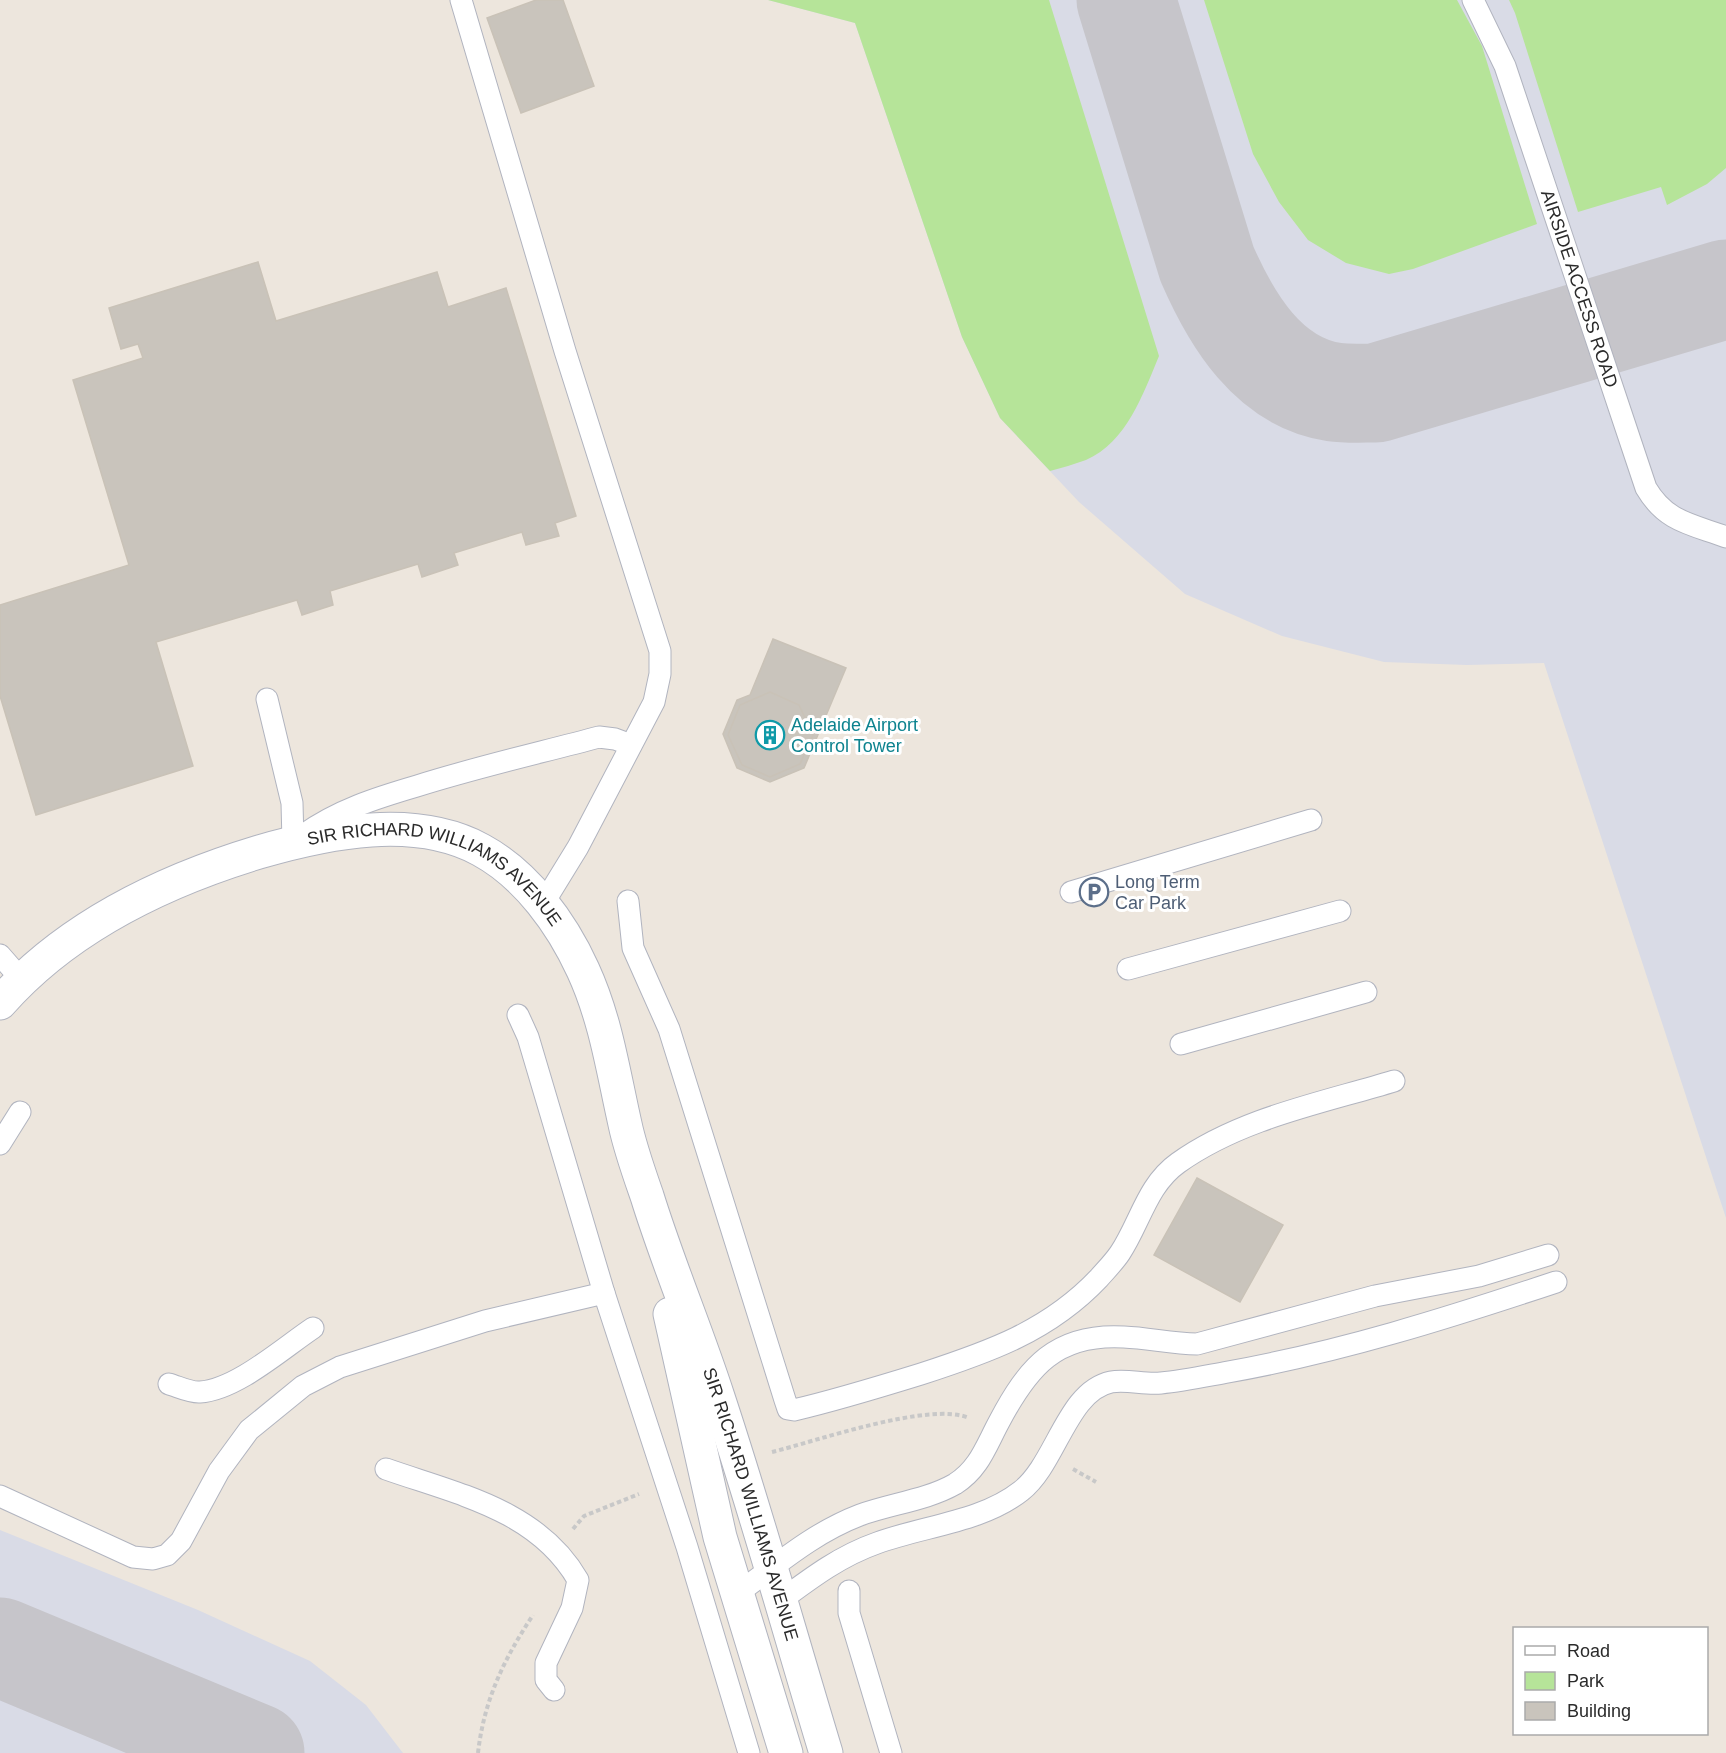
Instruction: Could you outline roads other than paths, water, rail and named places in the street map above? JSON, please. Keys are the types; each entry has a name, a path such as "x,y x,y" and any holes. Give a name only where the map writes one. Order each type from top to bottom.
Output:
{"street":[{"name":"SIR RICHARD WILLIAMS AVENUE","path":"0,1003 11,967 147,894 235,860 293,842 369,831 403,830 441,834 482,851 513,874 543,904 582,967 601,1012 625,1127 667,1261 717,1392 826,1753"},
{"name":"SIR RICHARD WILLIAMS AVENUE","path":"667,1261 670,1313 720,1537 786,1753"}],"lane":[{"path":"461,0 565,351 660,651 660,674 654,702 578,847 543,904"},
{"name":"AIRSIDE ACCESS ROAD","path":"1473,0 1505,66 1646,488 1656,504 1671,517 1726,537"},
{"path":"267,699 292,803 293,842"},
{"path":"293,842 322,822 358,804 444,777 600,737 632,745"},
{"path":"1071,892 1311,820"},
{"path":"628,901 633,948 669,1029 788,1409 794,1410 850,1396 990,1352 1022,1336 1049,1320 1098,1279 1119,1254 1150,1192 1178,1163 1249,1125 1394,1081"},
{"path":"1128,969 1340,911"},
{"path":"1181,1044 1366,992"},
{"path":"518,1015 604,1293 687,1546 749,1753"},
{"path":"0,1144 20,1112"},
{"path":"738,1593 771,1570 794,1549 826,1531 860,1515 945,1489 965,1476 983,1456 1025,1376 1047,1355 1062,1348 1080,1341 1124,1337 1169,1344 1197,1344 1375,1296 1479,1276 1548,1255"},
{"path":"780,1601 845,1556 907,1533 998,1505 1020,1492 1040,1474 1081,1400 1095,1389 1110,1382 1161,1383 1293,1359 1472,1310 1556,1282"},
{"path":"0,1496 133,1557 153,1559 167,1555 181,1541 219,1471 249,1430 303,1386 340,1367 484,1322 604,1293"},
{"path":"169,1384 197,1393 215,1390 249,1372 313,1328"},
{"path":"386,1469 477,1499 501,1510 551,1543 566,1560 578,1580 572,1608 546,1663 546,1680 554,1690"},
{"path":"849,1592 849,1613 891,1753"}],"place":[{"name":"Adelaide Airport Control Tower","path":"770,735"},
{"name":"Long Term Car Park","path":"1094,892"}]}
